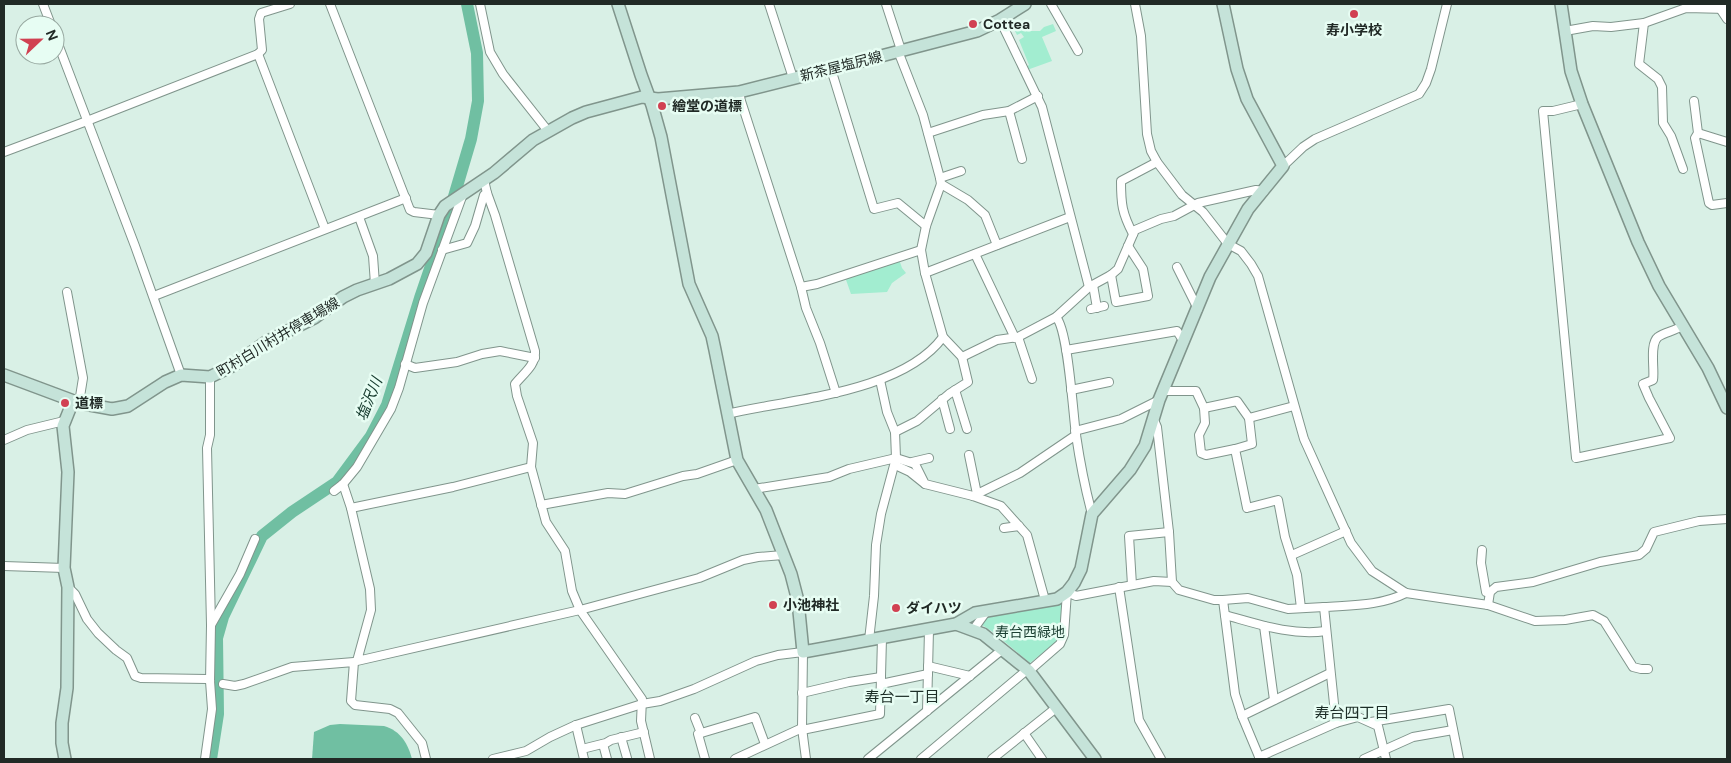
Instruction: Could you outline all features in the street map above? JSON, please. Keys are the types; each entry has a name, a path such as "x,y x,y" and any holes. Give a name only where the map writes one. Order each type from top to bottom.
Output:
{"street":[{"path":"4,152 258,54 262,50 259,19 261,13 290,4"},
{"path":"330,4 410,210 439,215"},
{"path":"480,4 490,52 503,74 548,130"},
{"path":"618,4 650,98 661,137 688,284 712,336 737,460 766,510 791,574 798,601 804,652 802,729 806,759"},
{"path":"768,4 793,78"},
{"path":"886,4 900,51 923,115 941,181 926,226 921,250 925,273 943,338 962,357 968,382 942,400 918,421 895,432"},
{"name":"新茶屋塩尻線","path":"650,98 658,99 739,92 977,31 1000,20 1025,4"},
{"path":"1051,4 1078,51"},
{"path":"1135,4 1141,36 1147,134 1151,151 1182,195 1203,212 1228,244 1241,251 1258,276 1307,446 1358,554 1372,571 1406,593 1488,605 1534,621 1566,620 1593,615 1604,621 1632,667 1641,670 1648,669"},
{"path":"1223,4 1237,69 1247,100 1283,166"},
{"path":"1092,514 1139,458 1145,446 1162,395 1210,277 1248,209 1283,166 1303,147 1315,139 1419,94 1426,83 1431,69 1447,4"},
{"path":"1561,4 1572,71 1582,104 1649,266 1708,368 1727,408"},
{"path":"1565,30 1593,26 1610,27 1644,23 1686,6 1724,10 1727,19"},
{"path":"1000,20 1042,107 1070,217 1097,308"},
{"path":"1644,23 1639,64 1658,79 1662,87 1663,123 1671,136 1682,169"},
{"path":"258,54 324,229"},
{"path":"4,375 76,402 107,410 123,408 165,382 181,375 154,296 65,63"},
{"path":"830,69 874,209 898,203 926,226"},
{"path":"739,92 806,308 820,343 836,393"},
{"path":"928,133 983,115 1008,111 1038,96"},
{"name":"町村白川村井停車場線","path":"181,375 210,377 234,365 266,342 314,318 343,297 411,268 424,258 439,215 448,203 484,180 530,142 548,130 586,112 642,97 650,98"},
{"path":"1694,101 1698,133 1695,138 1709,202 1712,206 1727,203"},
{"path":"1582,104 1553,111 1543,111 1576,458 1670,438 1643,384 1653,380 1654,343 1657,338 1683,325"},
{"path":"1008,111 1022,159"},
{"path":"1698,133 1727,142"},
{"path":"1133,234 1121,206 1121,181 1157,162"},
{"path":"941,181 961,171"},
{"path":"484,180 486,193 495,215 535,351 535,358 530,368 516,384 517,396 533,443 531,467 541,505 546,522 565,551 572,591 580,610 642,700 641,721 650,759"},
{"path":"941,181 985,215 997,245"},
{"path":"962,357 997,340 1016,338 1056,317 1091,286 1112,275 1118,269 1135,230 1161,219 1174,216 1193,205 1256,190 1264,190"},
{"path":"442,250 467,243 486,193"},
{"path":"334,491 358,467 391,409 423,303 462,194"},
{"path":"154,296 406,198"},
{"path":"359,217 373,256 375,284"},
{"path":"925,273 1070,217"},
{"path":"1112,275 1116,302 1148,296 1143,269 1128,246"},
{"path":"801,287 817,284 921,250"},
{"path":"975,254 1033,374"},
{"path":"1181,269 1198,309"},
{"path":"65,759 62,743 62,723 67,688 68,587 64,568 68,472 63,426 64,421 76,402 83,378 67,292"},
{"path":"493,759 526,751 576,725 642,704 660,702 756,661 929,630 956,624 975,613 1057,599 1067,592 1081,569 1092,514 1084,485 1066,350 1060,322 1056,317"},
{"path":"1066,350 1177,331 1184,342"},
{"path":"727,414 836,393 880,380 905,368 943,338"},
{"path":"405,364 416,368 457,362 482,354 500,351 535,358"},
{"path":"205,759 212,709 210,681 212,625 207,448 210,427 210,377"},
{"path":"869,640 874,596 876,545 881,514 896,461 895,432 887,412 880,380"},
{"path":"1071,390 1110,382"},
{"path":"955,390 967,429"},
{"path":"975,495 1020,474 1076,433 1121,419 1162,395 1196,391 1204,408 1205,423 1199,435 1201,452 1206,455 1252,444 1249,418 1237,401 1204,408"},
{"path":"942,400 950,429"},
{"path":"1249,418 1294,406"},
{"path":"1154,420 1158,427 1169,532 1172,582 1179,590 1214,600 1248,598 1288,609 1368,604 1394,599 1406,593"},
{"path":"4,440 27,430 64,421"},
{"path":"1235,449 1247,508 1278,500 1297,575 1301,608"},
{"path":"969,455 975,495"},
{"path":"754,489 829,477 849,469 896,461 912,462 929,458"},
{"path":"541,505 608,493 625,494 683,476 697,474 737,460"},
{"path":"896,461 925,484 975,495 1002,506 1027,535 1045,600"},
{"path":"912,462 915,464 925,484"},
{"path":"351,508 453,487 531,467"},
{"path":"343,484 351,508 370,589 371,610 357,660 580,610 699,578 743,560 783,555"},
{"path":"1488,605 1490,592 1496,587 1533,582 1591,564 1638,555 1646,549 1654,532 1699,521 1727,519"},
{"path":"1004,528 1019,526"},
{"path":"1292,555 1346,531"},
{"path":"1132,585 1129,536 1169,532"},
{"path":"212,625 240,574 255,539"},
{"path":"1482,550 1481,563 1486,592 1490,592"},
{"path":"4,566 64,568"},
{"path":"1067,592 1076,596 1154,581 1172,582"},
{"path":"68,587 75,594 87,619 98,633 127,658 135,676 141,678 207,679 210,681"},
{"path":"1119,588 1139,720 1160,759"},
{"path":"921,759 1060,644 1064,635 1067,592"},
{"path":"1223,600 1235,694 1259,758 1336,723 1358,717 1378,726 1386,759"},
{"path":"1324,607 1336,723"},
{"path":"974,630 986,612"},
{"path":"1225,615 1264,626 1300,632 1326,631"},
{"path":"956,624 983,634 1028,670 1095,759"},
{"path":"1264,626 1274,700"},
{"path":"927,711 929,630"},
{"path":"737,759 765,744 802,729 880,714 882,638"},
{"path":"868,759 1002,649"},
{"path":"223,684 235,686 244,684 292,667 354,662 351,700 355,705 390,709 398,713 422,743 426,759"},
{"path":"802,693 850,682 881,680 928,670 970,676"},
{"path":"1242,716 1330,673"},
{"path":"992,759 1056,708"},
{"path":"1370,722 1449,709 1459,759"},
{"path":"705,759 698,734 756,717 765,744"},
{"path":"695,718 701,733"},
{"path":"576,725 584,759"},
{"path":"1364,759 1413,737 1453,730"},
{"path":"582,749 644,732"},
{"path":"1024,734 1042,759"},
{"path":"621,737 626,758"},
{"path":"603,744 607,759"}],"green space":[{"path":"1053,24 1056,31 1042,37 1052,61 1027,70 1026,67 1029,65 1019,40 1024,37 1021,33 1017,35 1015,31 1025,28 1027,31 1040,31 1044,27"},
{"path":"899,259 906,273 892,283 887,292 851,294 845,277"},
{"name":"寿台西緑地","path":"1062,601 1061,622 1056,642 1030,663 982,625 986,619 993,615"}],"shaded area":[{"path":"330,725 384,726 390,728 403,739 412,759 312,759 314,732"}],"waterway":[{"name":"塩沢川","path":"211,759 218,714 217,638 223,617 262,536 292,512 337,482 371,436 387,405 471,139 478,101 477,53 467,4"}],"place":[{"name":"寿小学校","path":"1354,14"},
{"name":"Cottea","path":"973,24"},
{"name":"繪堂の道標","path":"662,106"},
{"name":"道標","path":"65,403"},
{"name":"小池神社","path":"773,605"},
{"name":"ダイハツ","path":"896,608"}],"district":[{"name":"寿台一丁目","path":"902,697"},
{"name":"寿台四丁目","path":"1352,713"}]}
